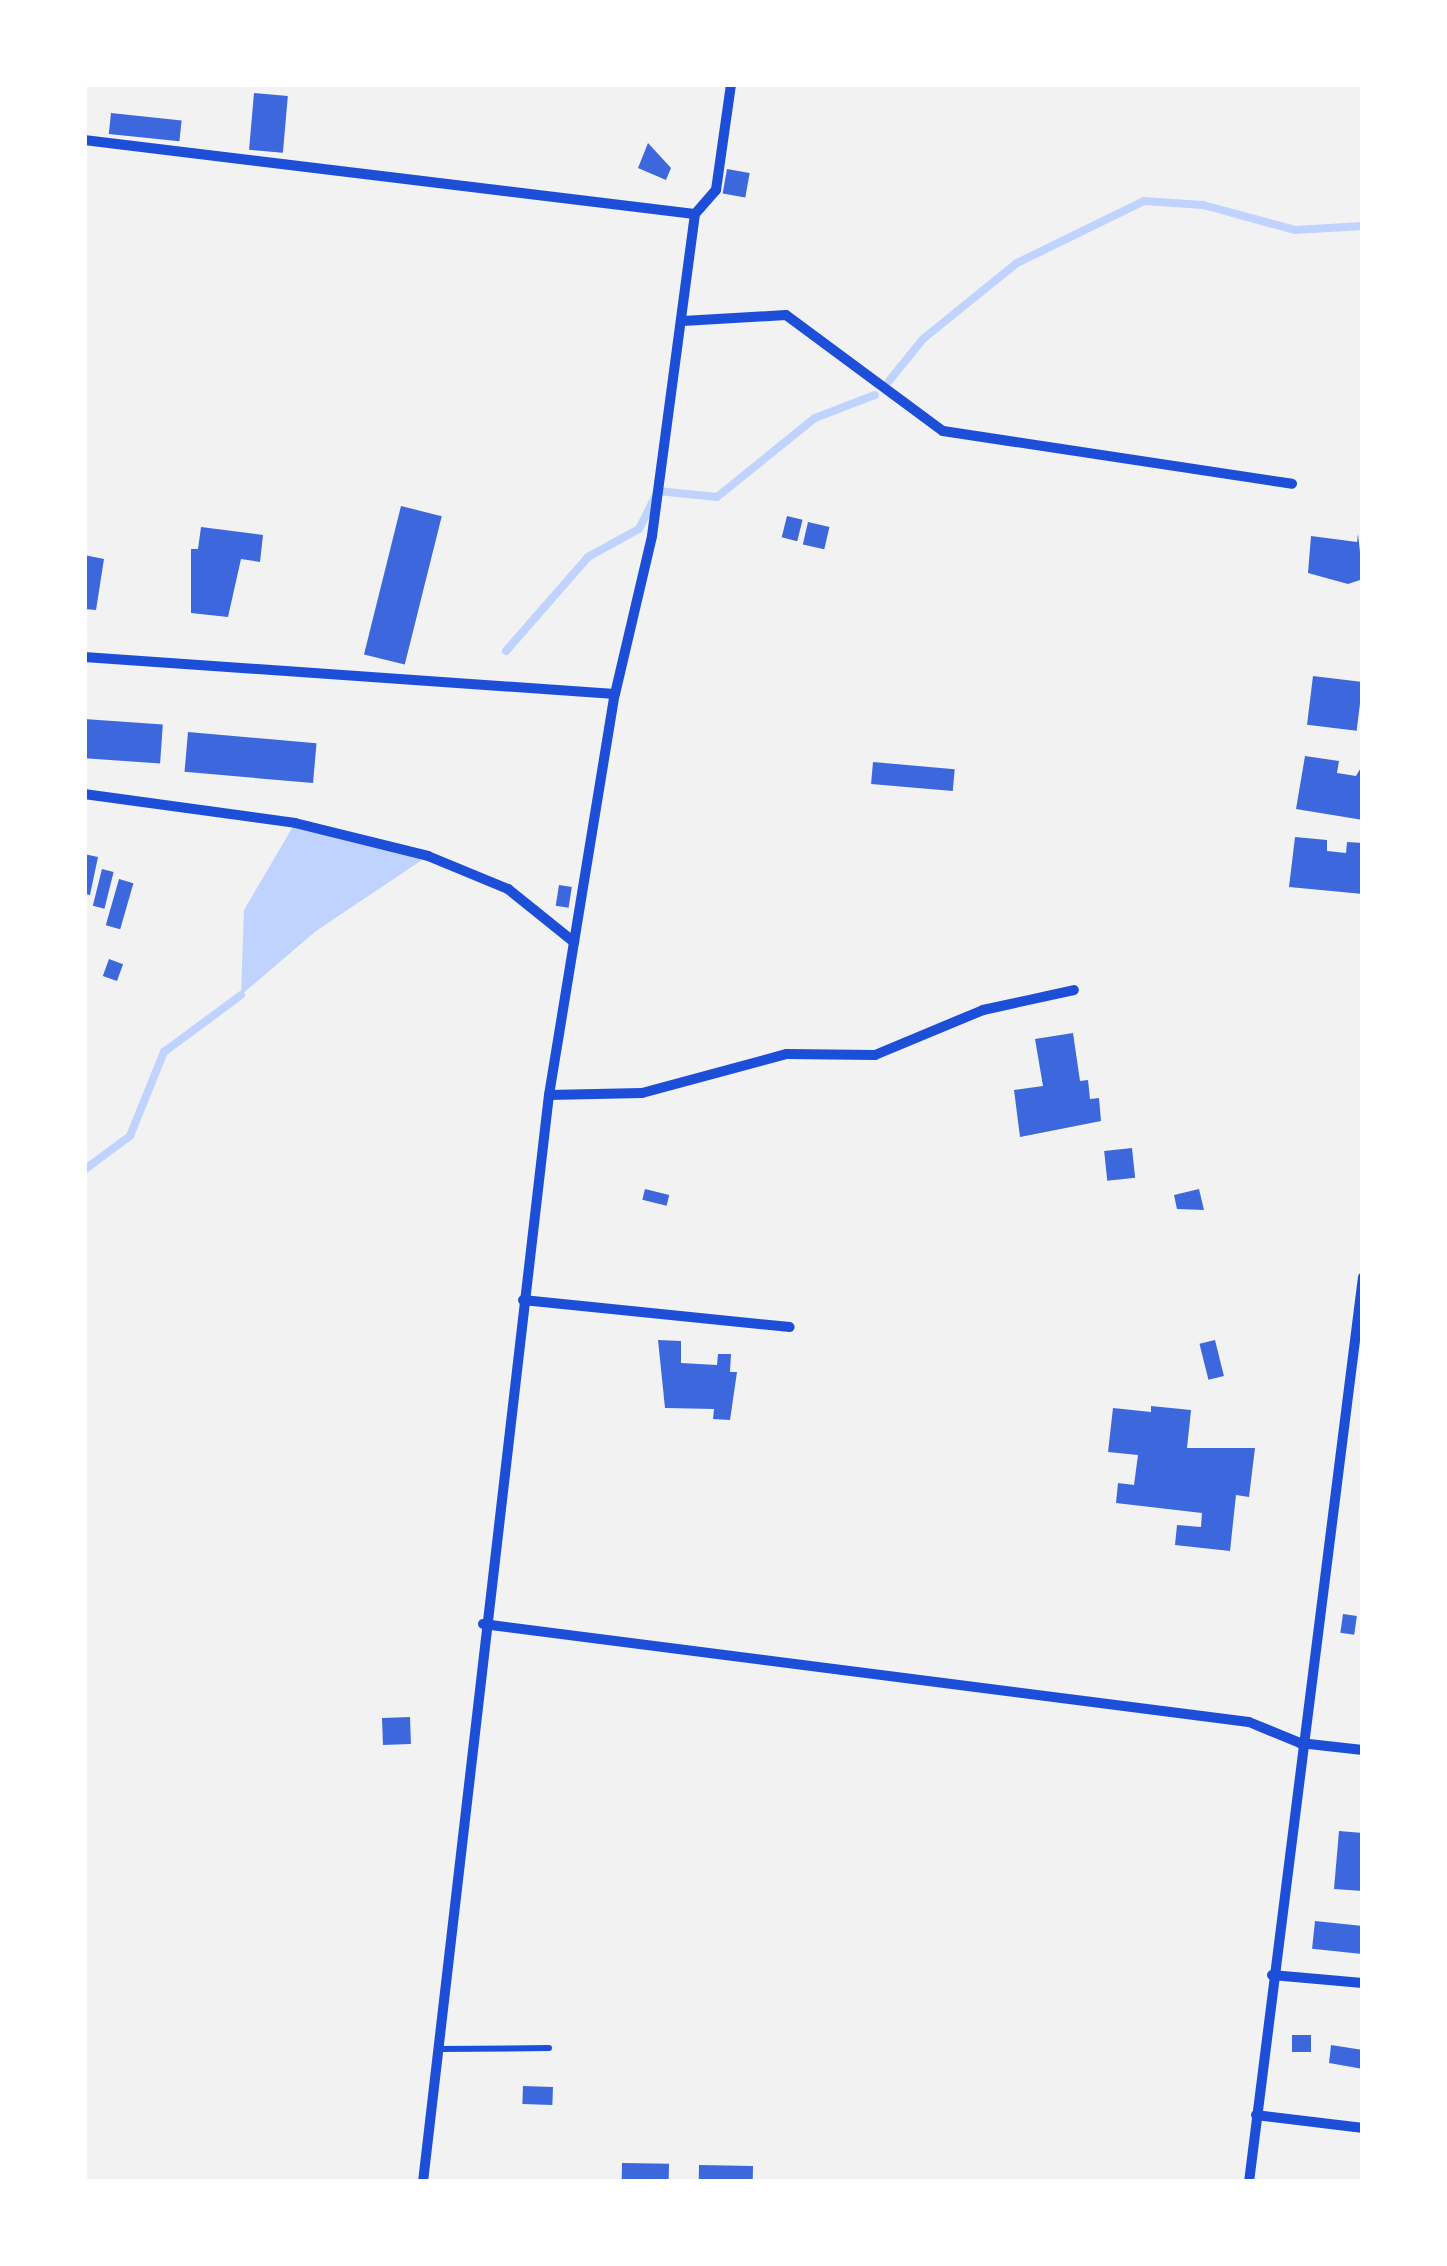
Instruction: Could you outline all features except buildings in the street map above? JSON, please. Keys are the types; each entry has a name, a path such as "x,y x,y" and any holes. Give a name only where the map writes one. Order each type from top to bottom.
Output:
{"street":[{"path":"423,2182 483,1624 549,1095 615,694 652,536 695,214 716,190 731,84"},
{"path":"84,140 695,214"},
{"path":"683,321 786,314 943,431 1292,484"},
{"path":"84,657 615,694"},
{"path":"84,794 295,824 428,856 508,890 574,942"},
{"path":"549,1095 642,1093 787,1054 875,1055 983,1010 1074,990"},
{"path":"1249,2182 1300,1743 1363,1277"},
{"path":"523,1300 790,1327"},
{"path":"1346,1396 1363,1396"},
{"path":"483,1624 1249,1722 1300,1743 1363,1750"},
{"path":"1272,1976 1363,1983"},
{"path":"1256,2115 1363,2128"}],"lane":[{"path":"439,2049 549,2048"}],"water":[{"path":"295,823 428,856 316,931 241,995 244,910"}],"waterway":[{"path":"889,381 923,339 1017,263 1144,201 1203,205 1295,230 1363,226"},
{"path":"506,651 588,557 639,529 658,491 717,497 815,418 875,395"},
{"path":"84,1170 130,1136 164,1052 241,995"}]}
